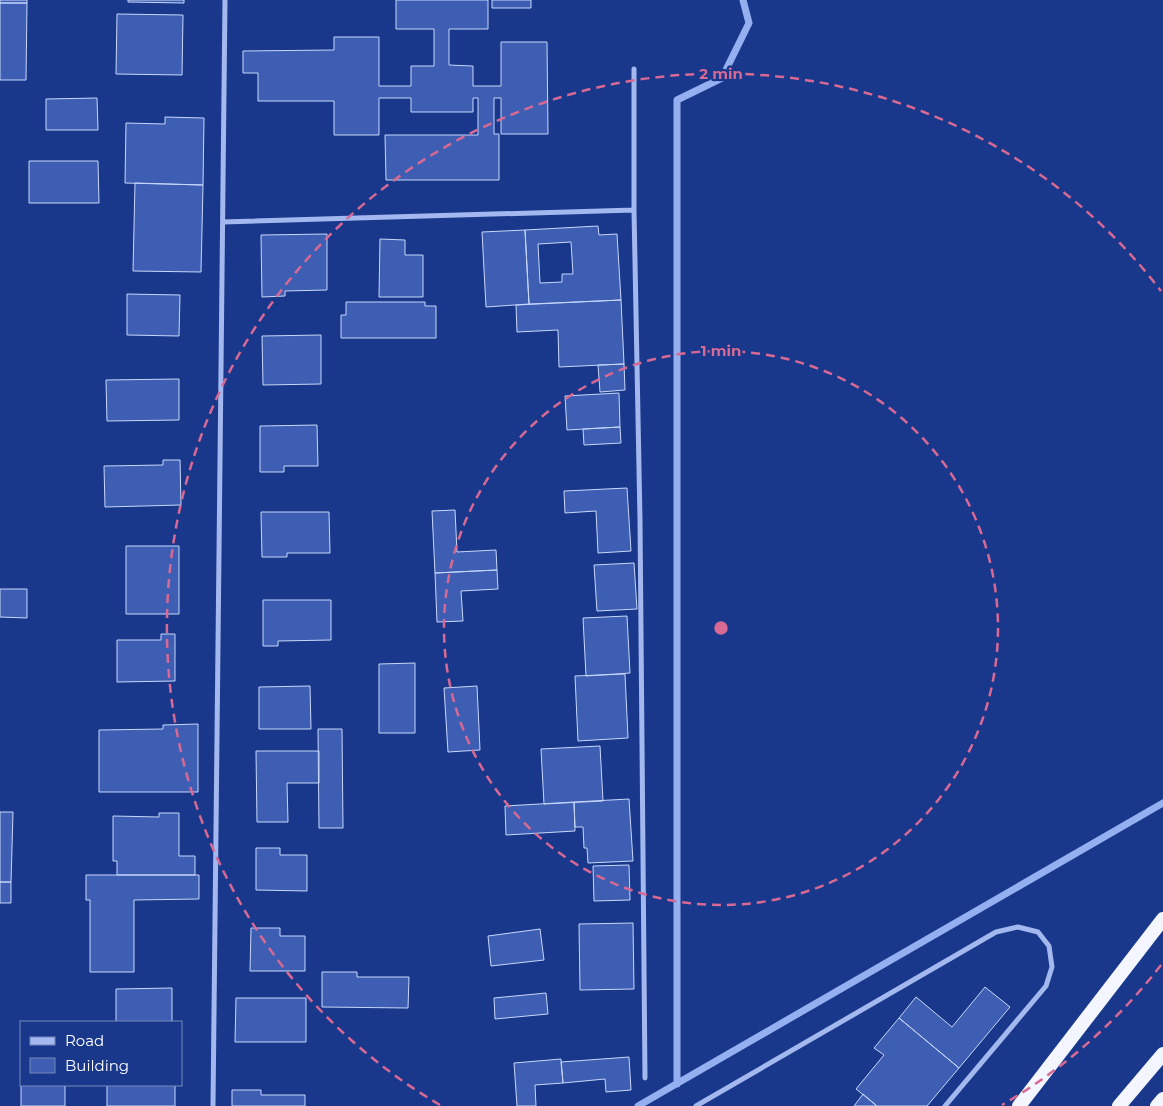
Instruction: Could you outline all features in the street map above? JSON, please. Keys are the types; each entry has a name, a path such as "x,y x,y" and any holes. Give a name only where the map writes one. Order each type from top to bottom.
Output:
{"highway":[{"path":"1019,1106 1163,919"},
{"path":"1119,1106 1163,1054"},
{"path":"1158,1106 1163,1099"}],"street":[{"path":"213,1106 225,0"},
{"path":"634,69 634,210 640,520 645,1078"},
{"path":"223,222 634,210"},
{"path":"696,1106 996,932 1018,927 1038,932 1049,946 1052,967 1046,986 945,1106"}],"building":[{"path":"0,0 27,0 27,3 0,3"},
{"path":"128,0 184,0 184,3 128,2"},
{"path":"396,0 488,0 488,29 449,29 449,65 473,66 473,86 501,86 501,42 547,42 548,134 501,134 501,98 494,98 494,134 499,134 499,180 386,180 385,135 478,135 478,98 473,98 473,112 411,112 411,98 379,98 379,135 334,135 334,101 258,101 258,73 243,73 243,51 334,50 334,37 379,37 379,86 411,86 411,66 434,66 434,29 396,29"},
{"path":"492,0 531,0 531,8 492,8"},
{"path":"0,3 27,3 26,80 0,80"},
{"path":"117,14 183,15 182,75 116,74"},
{"path":"97,98 98,130 46,130 46,99"},
{"path":"165,117 204,118 203,185 125,183 126,123 165,124"},
{"path":"29,161 98,161 99,203 29,203"},
{"path":"135,183 203,185 201,272 133,271"},
{"path":"598,226 599,235 617,234 621,300 529,304 525,230","holes":["571,242 573,274 562,274 562,282 540,283 538,244"]},
{"path":"525,230 529,304 486,307 482,232"},
{"path":"327,234 327,290 285,291 285,296 262,297 261,235"},
{"path":"380,239 405,240 405,255 423,255 423,297 379,297"},
{"path":"127,294 180,295 179,336 127,335"},
{"path":"621,300 624,364 559,367 558,330 517,332 516,305"},
{"path":"346,302 425,302 425,306 436,306 436,338 341,338 341,315 346,315"},
{"path":"321,335 321,384 263,385 262,336"},
{"path":"624,364 625,390 600,392 598,365"},
{"path":"179,379 179,420 107,421 106,380"},
{"path":"619,393 620,427 567,430 565,396"},
{"path":"317,425 318,466 284,466 284,472 260,472 260,426"},
{"path":"620,427 621,443 584,445 583,429"},
{"path":"163,460 180,460 181,505 105,507 104,466 163,465"},
{"path":"627,488 631,551 598,553 596,511 565,513 564,491"},
{"path":"455,510 457,552 496,550 497,570 435,573 432,511"},
{"path":"261,512 329,512 330,553 287,553 287,557 262,557"},
{"path":"126,546 179,546 179,614 126,614"},
{"path":"634,563 637,609 597,611 594,565"},
{"path":"497,570 498,589 461,591 463,621 437,622 435,573"},
{"path":"0,589 27,589 27,618 0,617"},
{"path":"263,600 331,600 331,640 278,641 278,646 263,646"},
{"path":"627,616 630,673 586,676 583,618"},
{"path":"161,634 175,634 175,681 117,682 117,640 161,640"},
{"path":"415,663 415,733 379,733 379,664"},
{"path":"625,674 628,738 578,741 575,676"},
{"path":"310,686 311,729 259,729 259,687"},
{"path":"477,686 480,750 448,752 444,688"},
{"path":"198,724 198,792 99,792 99,730 163,729 163,725"},
{"path":"318,729 342,729 343,828 319,828"},
{"path":"600,746 603,801 544,804 541,749"},
{"path":"256,751 319,751 319,783 287,783 288,822 257,822"},
{"path":"629,799 633,861 588,863 587,848 584,848 583,827 575,827 574,802"},
{"path":"574,802 575,831 506,835 505,806"},
{"path":"0,812 13,812 11,882 0,882"},
{"path":"159,813 179,813 179,856 195,856 195,875 117,875 117,861 113,861 113,816 159,817"},
{"path":"256,848 280,848 280,855 307,855 307,891 256,890"},
{"path":"629,865 630,900 594,901 593,866"},
{"path":"86,875 199,875 199,899 134,900 134,972 90,972 90,900 86,900"},
{"path":"0,882 11,882 11,903 0,903"},
{"path":"633,923 634,989 580,990 579,924"},
{"path":"251,928 280,928 280,936 305,936 305,971 250,971"},
{"path":"540,929 544,960 491,966 488,936"},
{"path":"322,972 357,972 357,977 409,977 408,1008 322,1007"},
{"path":"985,987 1010,1007 959,1068 899,1018 916,997 952,1027"},
{"path":"172,988 172,1021 116,1021 116,989"},
{"path":"546,993 548,1014 495,1019 494,998"},
{"path":"236,998 306,998 306,1042 235,1042"},
{"path":"899,1018 959,1068 927,1106 877,1106 856,1089 884,1055 874,1048"},
{"path":"629,1057 631,1090 606,1092 605,1079 563,1083 561,1062"},
{"path":"561,1059 563,1083 535,1085 536,1106 517,1106 514,1063"},
{"path":"21,1086 65,1086 65,1106 21,1106"},
{"path":"107,1086 175,1086 175,1106 107,1106"},
{"path":"232,1090 261,1090 261,1095 305,1095 305,1106 232,1106"},
{"path":"863,1094 877,1106 854,1106"}],"waterway":[{"path":"677,1084 677,100 722,78 749,23 743,0"},
{"path":"638,1106 1163,803"}]}
